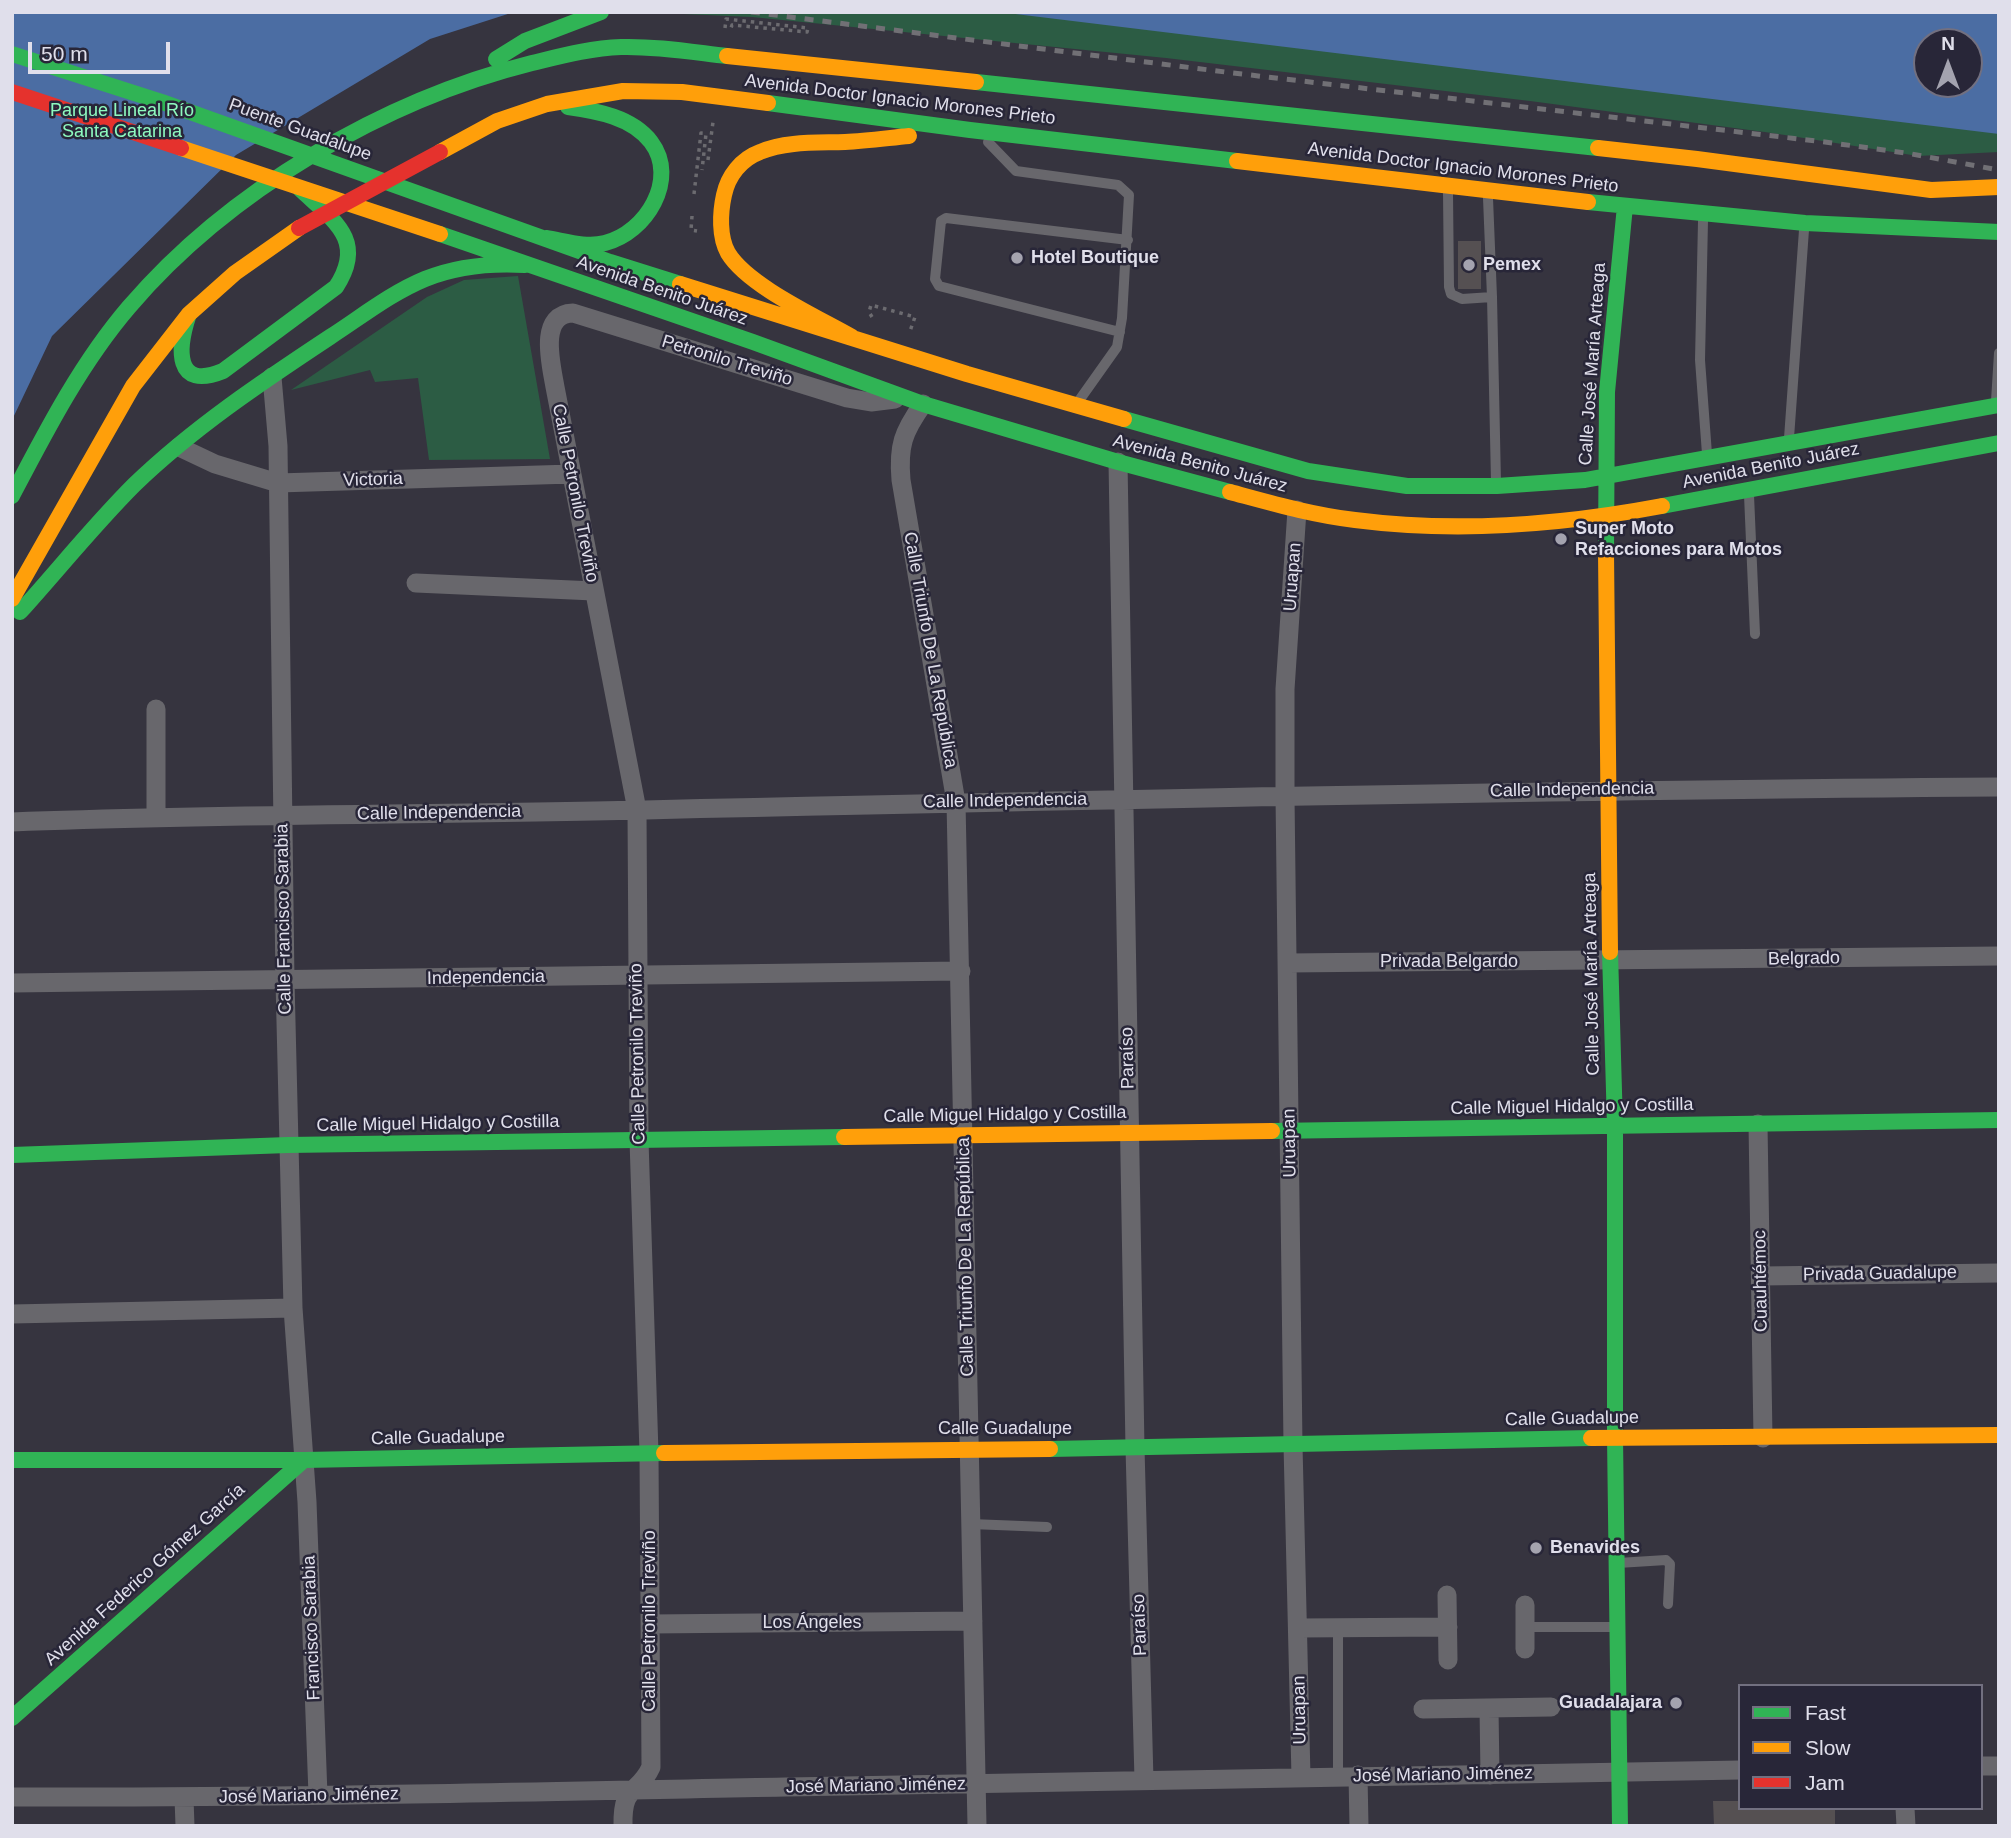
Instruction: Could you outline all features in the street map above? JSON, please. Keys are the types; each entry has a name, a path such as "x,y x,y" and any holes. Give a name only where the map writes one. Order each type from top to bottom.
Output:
{"main road":[{"path":"468,82 496,59 525,41 601,12"},
{"name":"Avenida Doctor Ignacio Morones Prieto","path":"12,496 62,401 83,368 131,305 185,249 243,202 309,160 386,119 468,82 576,53 622,47 664,49 1697,159 1931,190 1999,187"},
{"name":"Puente Guadalupe","path":"12,54 162,102 455,206"},
{"name":"Avenida Doctor Ignacio Morones Prieto","path":"12,599 132,386 189,314 235,273 288,234 497,121 547,104 623,91 682,92 974,131 1625,206 1805,223 1999,232"},
{"path":"12,92 150,136 300,189 336,223 345,236 350,256 349,264 336,287 223,371 208,377 192,373 181,360 181,345 189,314"},
{"path":"546,238 602,243 632,232 653,209 661,179 660,156 652,143 632,125 587,109 547,104"},
{"path":"852,337 762,285 729,254 722,234 725,186 734,171 747,158 763,150 802,143 974,131"},
{"name":"Avenida Benito Juárez","path":"300,189 421,227 923,404 1118,462 1297,510 1355,520 1437,526 1509,525 1605,517 1999,443"},
{"path":"1850,196 1931,190"},
{"path":"1703,214 1743,205 1770,203"},
{"name":"Avenida Benito Juárez","path":"455,206 610,262 967,374 1308,471 1407,486 1497,486 1605,477 1997,405"},
{"name":"Calle José María Arteaga","path":"1625,206 1607,392 1605,477 1610,962 1615,1126 1615,1437 1621,1772 1625,1823"},
{"path":"12,620 119,501 154,467 206,424 272,377 394,294 438,274 477,265 525,265"},
{"path":"923,404 931,395 967,374"},
{"name":"Calle Miguel Hidalgo y Costilla","path":"12,1155 288,1145 1999,1120"},
{"name":"Calle Guadalupe","path":"12,1460 304,1460 970,1448 1135,1448 1615,1437 1999,1436"},
{"name":"Avenida Federico Gómez García","path":"12,1718 304,1460"}],"street":[{"name":"Petronilo Treviño","path":"556,318 565,313 582,315 847,398 872,402 901,397"},
{"name":"Calle Petronilo Treviño","path":"556,318 549,347 555,387 637,810 639,1140 649,1453 651,1767 648,1774 629,1791"},
{"name":"Calle Francisco Sarabia","path":"272,377 278,446 288,1145 293,1308 304,1460"},
{"name":"Calle Triunfo De La República","path":"923,404 907,426 899,456 956,802 977,1826"},
{"name":"Victoria","path":"179,447 215,464 278,483 572,474"},
{"name":"Paraíso","path":"1118,462 1135,1448 1144,1780"},
{"name":"Uruapan","path":"1297,510 1285,689 1285,796 1293,1445 1301,1777"},
{"path":"416,583 594,591"},
{"path":"156,709 156,816"},
{"name":"Calle Independencia","path":"12,822 156,816 637,810 1609,789 1999,786"},
{"name":"Belgrado","path":"1610,962 1999,956"},
{"name":"Privada Belgardo","path":"1288,963 1610,962"},
{"name":"Independencia","path":"12,984 961,971"},
{"name":"Cuauhtémoc","path":"1758,1124 1763,1438"},
{"name":"Privada Guadalupe","path":"1761,1276 1999,1273"},
{"path":"12,1314 293,1308"},
{"name":"Francisco Sarabia","path":"304,1460 318,1795"},
{"path":"1447,1595 1448,1660"},
{"path":"1525,1605 1525,1649"},
{"name":"Los Ángeles","path":"650,1624 973,1622"},
{"path":"1299,1628 1448,1626"},
{"path":"1423,1709 1550,1707"},
{"path":"1489,1708 1490,1774"},
{"name":"José Mariano Jiménez","path":"12,1797 184,1798 1738,1770"},
{"path":"1358,1775 1359,1826"},
{"path":"623,1826 624,1801 629,1791"},
{"path":"184,1798 185,1826"}],"lane":[{"path":"974,131 1016,170 1118,185 1129,194 1128,240 1117,347 1076,405"},
{"path":"1448,185 1451,294 1462,299 1492,297"},
{"path":"1488,191 1497,486"},
{"path":"1703,214 1700,360 1707,458"},
{"path":"1120,332 939,286 935,279 941,221 946,218 1128,240"},
{"path":"1789,442 1805,223"},
{"path":"1997,405 1999,353"},
{"path":"1748,490 1755,634"},
{"path":"971,1524 1047,1527"},
{"path":"1618,1563 1666,1560 1670,1564 1668,1604"},
{"path":"1525,1627 1618,1626"},
{"path":"1338,1628 1338,1776"}],"green space":[{"path":"637,12 1999,12 1999,152 1918,156 1772,133 1530,101 1166,58 752,17"},
{"path":"518,276 550,459 429,460 418,378 375,382 370,370 291,390 427,297 464,280"}],"water":[{"name":"Parque Lineal Río Santa Catarina","path":"12,12 514,12 430,39 236,155 52,336 12,420"},
{"path":"999,12 1999,12 1999,134"}],"building":[{"name":"Pemex","path":"1458,241 1481,241 1481,289 1458,289"},
{"path":"1713,1801 1738,1801 1738,1810 1835,1810 1835,1826 1714,1826"}],"railway":[{"path":"751,12 1233,73 1825,142 1999,170"}],"traffic: fast":[{"path":"496,59 525,41 601,12"},
{"path":"12,496 80,374 129,307 169,264 213,225 261,188 312,155 421,100 476,79 532,63 621,47 661,48 727,56"},
{"path":"12,54 162,102 610,262 680,284"},
{"path":"976,82 1598,148"},
{"path":"768,103 1237,161"},
{"path":"546,238 590,245 620,237 645,216 660,188 659,157 643,133 613,117 568,107"},
{"path":"188,317 182,341 183,363 188,371 195,375 207,376 223,371 336,287 345,271 347,244 334,221 300,189"},
{"path":"1588,202 1805,223 1999,232"},
{"path":"1606,552 1607,392 1625,206"},
{"path":"440,234 923,404 1230,492"},
{"path":"20,612 134,485 204,425 279,371 388,298 425,279 474,266 525,265"},
{"path":"1124,419 1308,471 1407,486 1497,486 1585,480 1999,405"},
{"path":"1662,506 1999,443"},
{"path":"1610,952 1615,1126 1615,1437 1620,1826"},
{"path":"1272,1131 1999,1120"},
{"path":"12,1155 288,1145 844,1137"},
{"path":"1050,1449 1591,1438"},
{"path":"12,1460 304,1460 664,1453"},
{"path":"12,1718 304,1460"}],"traffic: slow":[{"path":"727,56 976,82"},
{"path":"440,152 497,121 547,104 623,91 682,92 768,103"},
{"path":"852,337 767,289 738,265 725,247 722,232 726,188 741,164 770,148 802,143 853,142 909,136"},
{"path":"181,148 440,234"},
{"path":"1598,148 1931,190 1999,187"},
{"path":"1237,161 1588,202"},
{"path":"12,599 133,386 189,314 235,273 299,228"},
{"path":"680,284 967,374 1124,419"},
{"path":"1230,492 1339,518 1431,526 1547,522 1662,506"},
{"path":"1606,552 1610,952"},
{"path":"844,1137 1272,1131"},
{"path":"1591,1438 1999,1435"},
{"path":"664,1453 1050,1449"}],"traffic: jam":[{"path":"12,92 181,148"},
{"path":"299,228 440,152"}],"place":[{"name":"Hotel Boutique","path":"1017,258"},
{"name":"Pemex","path":"1469,265"},
{"name":"Super Moto Refacciones para Motos","path":"1561,539"},
{"name":"Benavides","path":"1536,1548"},
{"name":"Guadalajara","path":"1676,1703"}]}
